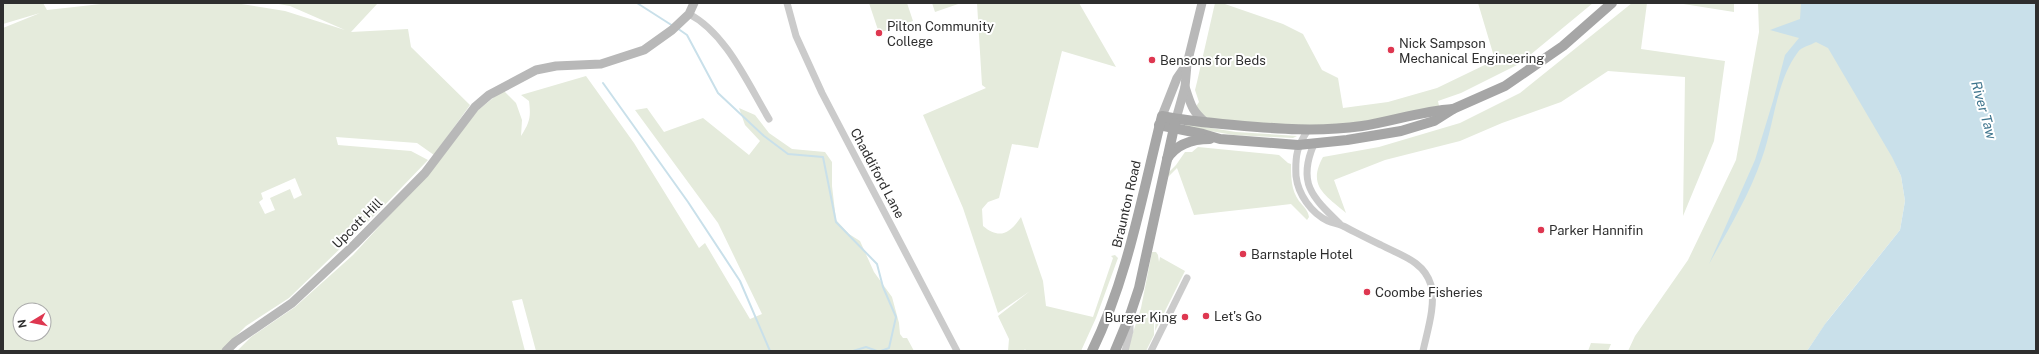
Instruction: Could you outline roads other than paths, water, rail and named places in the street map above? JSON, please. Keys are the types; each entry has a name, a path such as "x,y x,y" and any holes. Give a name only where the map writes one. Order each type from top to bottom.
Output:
{"main road":[{"path":"1164,165 1172,153 1184,143 1193,140 1220,139 1298,145 1314,144 1375,137 1434,122 1453,109 1505,86 1522,75 1564,46 1612,3"},
{"path":"1174,123 1205,122 1283,130 1308,130 1364,126 1431,111 1453,109"},
{"path":"1160,120 1174,123 1220,139"},
{"name":"Braunton Road","path":"1092,351 1096,346 1128,253 1160,120"},
{"name":"Braunton Road","path":"1115,351 1130,315 1147,255 1164,165 1174,123"}],"street":[{"path":"694,3 689,14 710,29 723,42 769,119"},
{"name":"Chaddiford Lane","path":"787,3 796,36 822,93 957,351"},
{"name":"Braunton Road","path":"1174,123 1185,87 1187,64 1202,3"},
{"name":"Upcott Hill","path":"226,351 235,342 292,303 355,244 425,173 475,106 488,95 530,72 556,66 601,64 630,56 644,50 672,30 689,14"},
{"name":"Braunton Road","path":"1160,120 1177,78 1187,64"},
{"path":"1185,87 1190,105 1195,114 1205,122"},
{"path":"1308,130 1298,145 1296,166 1297,183 1303,197 1315,212 1328,221 1341,225 1408,257 1419,265 1426,274 1431,285 1432,304 1423,351"},
{"path":"1314,144 1305,170 1309,185 1314,196 1341,225"},
{"path":"1151,351 1187,278"},
{"path":"1125,351 1130,331 1130,315"}],"water":[{"name":"River Taw","path":"1801,3 2036,3 2036,351 1807,351 1825,324 1900,230 1905,201 1901,176 1892,157 1828,48 1816,42 1799,50 1785,76 1757,172 1738,212 1709,264 1755,160 1785,55 1799,38 1770,30 1800,19"}],"waterway":[{"path":"637,3 673,26"},
{"path":"677,28 687,35 718,93 764,136 788,154 823,157 836,222 877,264 883,287 896,317 889,348 881,351"},
{"path":"603,83 688,202 740,281 770,351"},
{"path":"853,351 866,347 877,351"}],"place":[{"name":"Pilton Community College","path":"879,33"},
{"name":"Nick Sampson Mechanical Engineering","path":"1391,50"},
{"name":"Bensons for Beds","path":"1152,60"},
{"name":"Parker Hannifin","path":"1541,230"},
{"name":"Barnstaple Hotel","path":"1243,254"},
{"name":"Coombe Fisheries","path":"1367,292"},
{"name":"Let's Go","path":"1206,316"},
{"name":"Burger King","path":"1185,317"}]}
